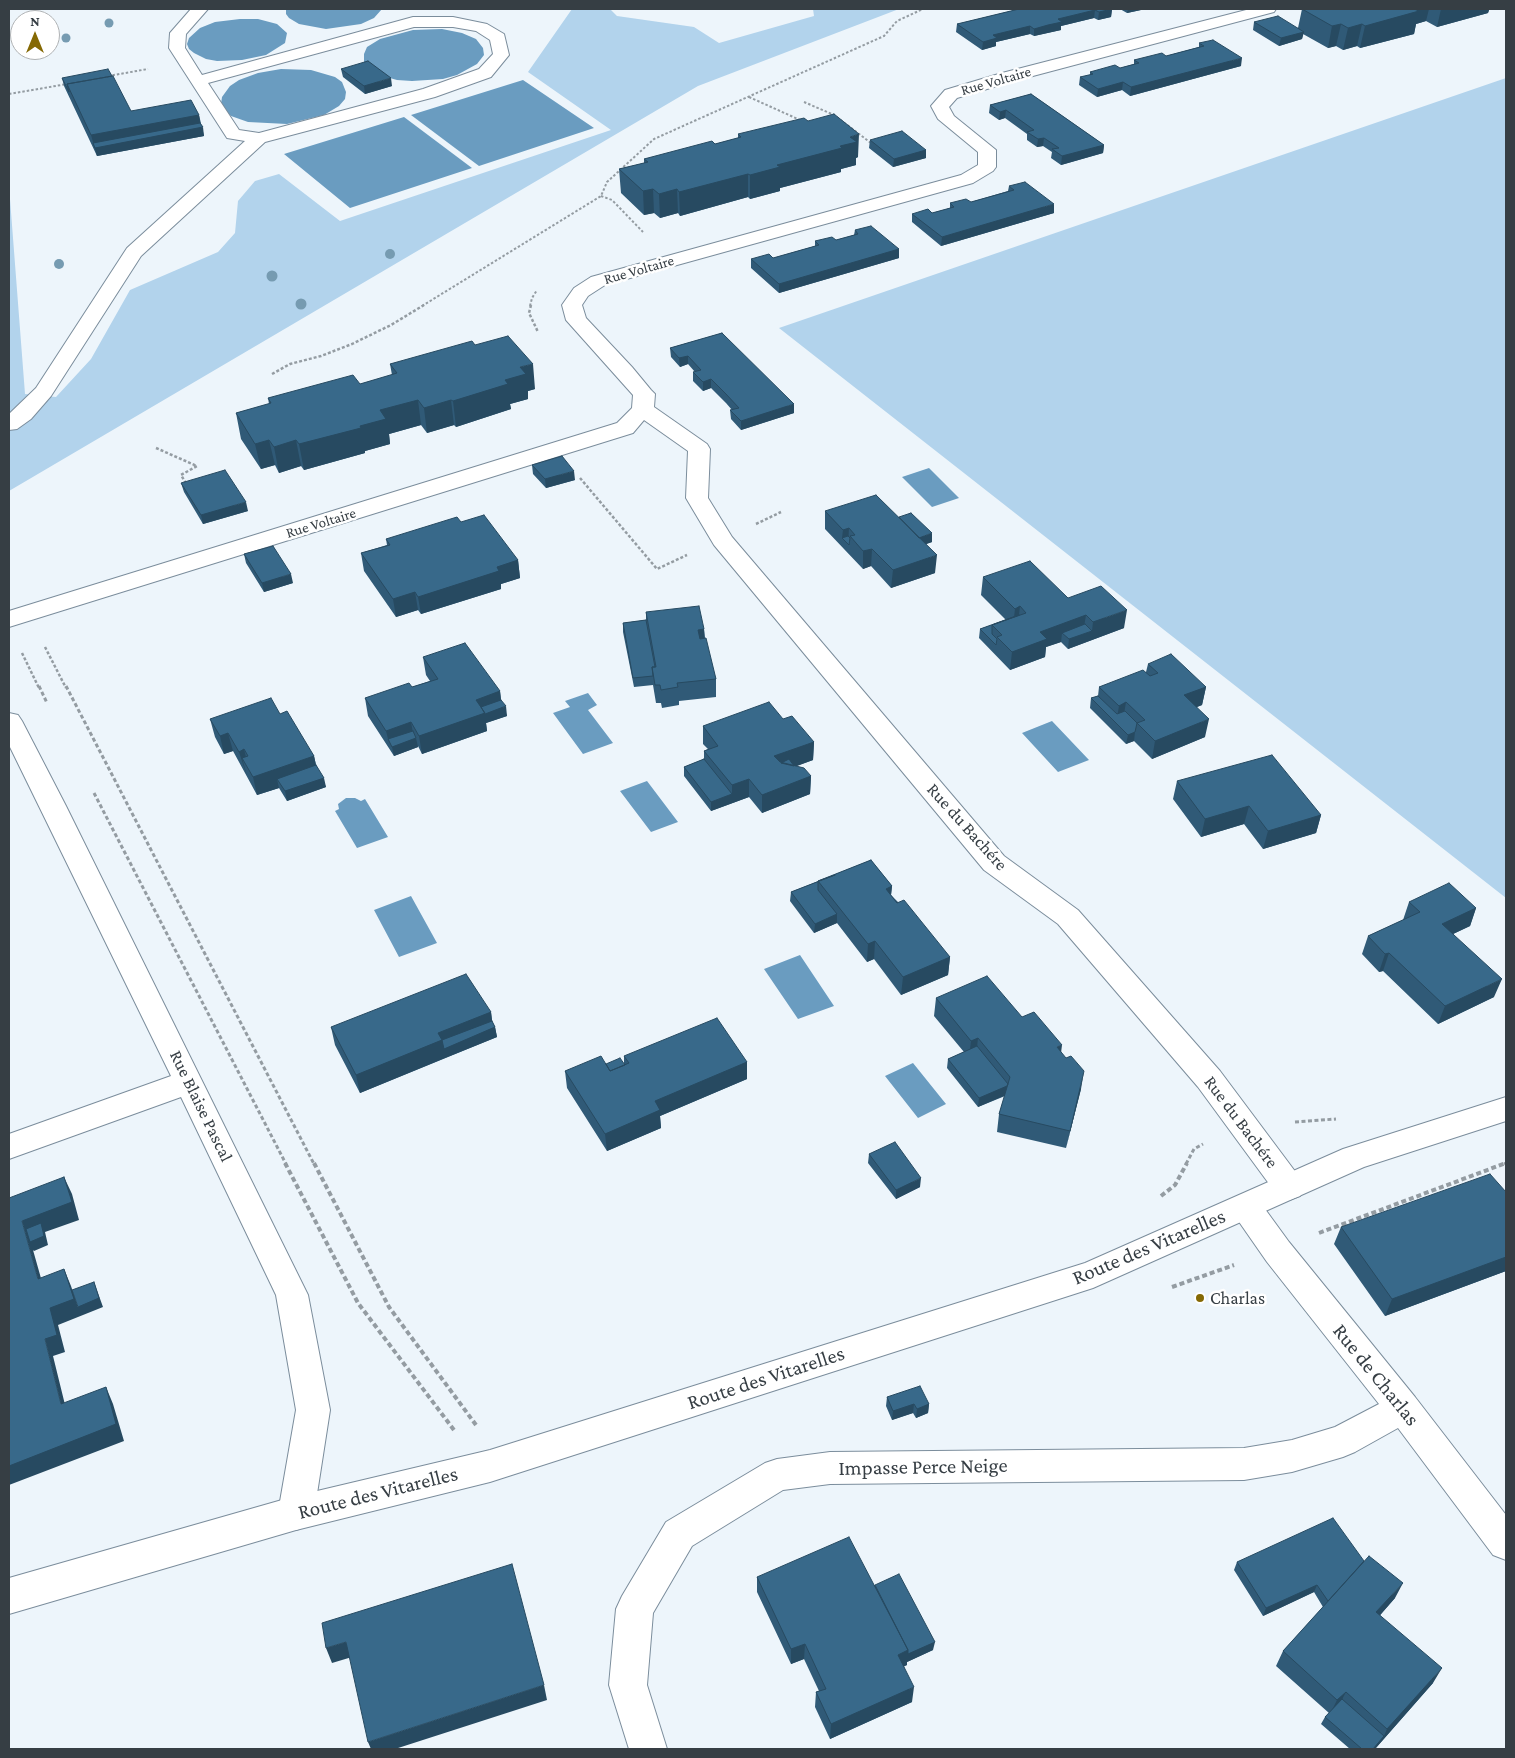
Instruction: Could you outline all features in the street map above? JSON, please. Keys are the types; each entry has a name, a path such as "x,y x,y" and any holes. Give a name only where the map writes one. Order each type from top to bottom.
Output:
{"street":[{"path":"198,81 413,22 453,22 481,27 498,38 501,55 485,73 429,93 259,138 233,134 198,81 177,48 178,33 200,9"},
{"name":"Rue Voltaire","path":"23,620 625,428 643,409 644,394 625,371 576,320 572,305 581,292 598,281 968,179 987,167 987,150 947,120 940,106 951,94 1008,77 1268,9"},
{"path":"9,424 23,414 44,392 134,252 259,138"},
{"name":"Rue du Bachére","path":"643,409 699,449 697,498 722,540 994,863 1068,917 1209,1078 1289,1187"},
{"name":"Rue Blaise Pascal","path":"9,721 53,806 236,1177 292,1295 313,1410 296,1513"},
{"path":"9,1147 188,1082"},
{"name":"Route des Vitarelles","path":"9,1596 296,1513 490,1466 1093,1274 1354,1158 1506,1108"},
{"name":"Rue de Charlas","path":"1246,1207 1278,1252 1403,1408 1506,1543"},
{"name":"Impasse Perce Neige","path":"648,1749 628,1685 635,1609 679,1534 777,1475 830,1468 1244,1464 1292,1456 1343,1441 1403,1408"}],"path":[{"path":"272,374 290,364 321,356 352,344 391,325 601,196 607,182 654,139 884,36 897,21 923,9"},
{"path":"102,77 186,62"},
{"path":"9,94 74,82"},
{"path":"748,97 803,122"},
{"path":"804,102 834,115 876,146"},
{"path":"839,125 847,124"},
{"path":"601,196 612,200 646,235"},
{"path":"156,448 197,466 181,475 188,488"},
{"path":"578,475 657,569 781,512"},
{"path":"23,620 17,643 48,704"},
{"path":"23,620 388,1307 482,1433"},
{"path":"90,784 358,1302 458,1435 468,1471"},
{"path":"1278,1252 1316,1234 1506,1163"}],"shaded area":[{"path":"286,9 382,9 374,18 361,24 326,29 299,24 289,18 286,14"},
{"path":"572,9 610,9 617,16 694,27 719,43 814,16 813,9 899,9 698,86 9,491 9,186 25,394 56,397 91,359 130,290 218,252 235,233 238,201 255,181 279,174 340,221 611,130 528,72"},
{"path":"258,19 277,24 287,33 285,43 266,55 242,60 217,61 206,59 189,49 187,44 189,38 200,28 215,22"},
{"path":"442,29 462,33 476,39 483,48 484,55 477,64 457,75 443,79 412,81 397,80 379,75 364,64 364,54 367,47 380,39 413,30"},
{"path":"281,69 311,70 335,77 342,82 346,92 345,99 339,106 324,115 287,124 248,122 231,116 224,110 221,104 222,97 230,86 239,80 258,73"},
{"path":"1506,78 1506,898 779,328"},
{"path":"523,80 594,128 479,166 411,115"},
{"path":"404,117 472,168 350,208 284,154"},
{"path":"929,468 959,498 932,507 902,477"},
{"path":"588,693 597,705 588,710 613,743 583,754 553,713 570,707 565,701"},
{"path":"1052,721 1089,760 1058,772 1022,733"},
{"path":"647,781 678,822 651,832 620,791"},
{"path":"346,798 355,798 361,801 365,799 388,837 357,848 335,811 339,809 338,804"},
{"path":"411,896 437,943 399,957 374,910"},
{"path":"800,955 834,1006 798,1019 764,969"},
{"path":"913,1063 946,1104 918,1118 885,1076"}],"building":[{"path":"1019,9 1112,9 1099,12 1095,10 1058,19 1062,22 1034,29 1030,26 993,35 997,38 983,42 957,24"},
{"path":"1302,9 1414,9 1419,11 1365,26 1362,24 1348,28 1341,24 1332,26"},
{"path":"1278,16 1304,32 1281,38 1254,22"},
{"path":"1213,40 1242,58 1131,87 1123,82 1098,89 1080,77 1115,65 1120,68 1139,63 1134,60 1162,53 1166,56 1204,46 1199,43"},
{"path":"368,61 391,78 364,86 341,69"},
{"path":"108,69 112,76 67,84 69,92 62,78"},
{"path":"113,76 131,111 191,100 199,115 91,135 67,84"},
{"path":"1031,94 1104,145 1062,156 1052,149 1059,148 1044,138 1038,139 1027,132 1034,130 1006,110 1000,112 990,105"},
{"path":"834,114 859,134 850,137 857,142 840,146 842,148 777,165 780,167 750,175 679,192 677,189 659,194 653,189 643,191 619,169 648,162 644,159 712,141 715,144 741,137 738,134 804,118 808,121"},
{"path":"200,123 203,127 95,148 93,143"},
{"path":"902,131 926,150 894,159 870,140"},
{"path":"1025,182 1054,204 942,237 912,214 928,209 932,213 954,207 950,203 966,199 971,202 1014,190 1009,186"},
{"path":"871,226 899,249 779,284 751,259 769,254 773,258 819,245 815,241 832,237 836,240 858,234 855,230"},
{"path":"722,333 794,404 741,421 730,410 739,408 726,394 711,379 703,382 693,372 701,370 688,356 679,358 670,348"},
{"path":"508,336 533,364 520,367 526,374 505,380 508,384 453,401 424,408 418,400 380,410 386,419 360,426 361,428 299,444 296,440 274,447 269,440 255,444 236,413 271,403 268,398 353,375 360,384 397,373 390,364 472,341 475,345"},
{"path":"562,456 574,471 545,479 532,465"},
{"path":"225,470 246,502 201,515 181,483"},
{"path":"876,495 937,555 893,570 872,549 863,551 850,536 855,535 849,528 843,530 825,511"},
{"path":"911,513 932,533 919,538 899,517"},
{"path":"484,515 518,560 497,567 499,571 418,597 415,592 393,599 361,553 390,545 386,539 457,517 461,522"},
{"path":"848,536 850,538 849,545 842,538"},
{"path":"273,546 291,574 262,583 244,554"},
{"path":"1030,561 1068,598 1101,586 1127,610 1093,622 1086,615 1040,632 1047,639 1012,652 997,637 1002,635 992,625 1026,613 1020,606 1015,609 983,577"},
{"path":"699,606 704,629 698,630 700,639 706,638 716,679 677,683 678,687 661,690 660,685 655,685 652,667 656,667 646,612"},
{"path":"1019,615 992,625 992,634 997,639 996,645 980,629"},
{"path":"646,620 655,667 652,667 653,676 633,678 623,623"},
{"path":"1085,624 1092,631 1069,639 1062,633"},
{"path":"465,643 500,691 476,700 485,713 419,736 411,722 386,731 365,698 409,683 412,687 438,679 423,657"},
{"path":"1171,654 1206,687 1184,695 1209,719 1155,741 1137,723 1145,720 1126,702 1119,706 1099,687 1143,670 1150,676 1158,673 1148,664"},
{"path":"1098,696 1117,714 1125,711 1137,723 1135,732 1128,735 1091,698"},
{"path":"271,698 280,714 287,711 314,756 253,777 242,758 248,756 244,749 239,752 228,733 220,736 210,719"},
{"path":"501,700 506,706 485,714 481,707"},
{"path":"769,702 783,719 792,716 814,742 774,756 780,762 804,768 811,776 762,795 749,779 732,785 704,751 718,746 703,726"},
{"path":"413,731 416,738 392,747 388,739"},
{"path":"1272,755 1321,815 1268,831 1249,806 1205,819 1177,781"},
{"path":"704,759 732,794 711,802 684,767"},
{"path":"789,759 794,766 781,763"},
{"path":"316,765 324,778 285,791 277,779"},
{"path":"871,860 892,886 886,889 897,903 904,900 950,957 903,977 875,941 868,944 818,881"},
{"path":"818,882 818,890 837,914 815,924 791,892"},
{"path":"1449,883 1476,908 1442,924 1502,979 1445,1006 1389,953 1385,954 1368,936 1420,912 1409,902"},
{"path":"466,974 491,1012 438,1033 442,1040 356,1075 331,1027"},
{"path":"987,976 1022,1017 1034,1012 1062,1045 1057,1047 1066,1058 1071,1056 1084,1071 1070,1131 999,1114 1010,1077 978,1038 971,1041 936,998"},
{"path":"717,1018 747,1062 655,1101 660,1110 605,1134 565,1071 601,1056 610,1071 629,1063 624,1056"},
{"path":"492,1021 495,1027 444,1049 442,1040"},
{"path":"977,1046 1008,1084 979,1098 948,1059"},
{"path":"620,1058 625,1065 610,1071 606,1064"},
{"path":"895,1142 921,1178 896,1190 869,1154"},
{"path":"1490,1174 1506,1192 1506,1257 1392,1299 1341,1227"},
{"path":"64,1177 72,1202 22,1221 38,1279 64,1269 74,1299 50,1308 57,1335 45,1339 61,1404 106,1387 116,1424 9,1466 9,1198"},
{"path":"41,1223 44,1236 30,1242 26,1229"},
{"path":"94,1282 99,1298 78,1307 72,1290"},
{"path":"920,1386 929,1404 917,1409 914,1404 893,1411 887,1397"},
{"path":"1333,1518 1364,1561 1328,1601 1317,1585 1266,1608 1237,1562"},
{"path":"849,1537 908,1650 898,1655 914,1687 831,1724 816,1692 826,1689 805,1644 791,1649 757,1577"},
{"path":"1369,1556 1403,1583 1376,1612 1442,1668 1387,1729 1346,1692 1337,1700 1283,1651"},
{"path":"512,1564 544,1685 368,1742 346,1642 326,1648 322,1623"},
{"path":"899,1574 935,1642 908,1654 908,1650 875,1585"},
{"path":"1342,1699 1384,1736 1373,1749 1362,1749 1325,1717"}],"place":[{"name":"Charlas","path":"1200,1298"}]}
